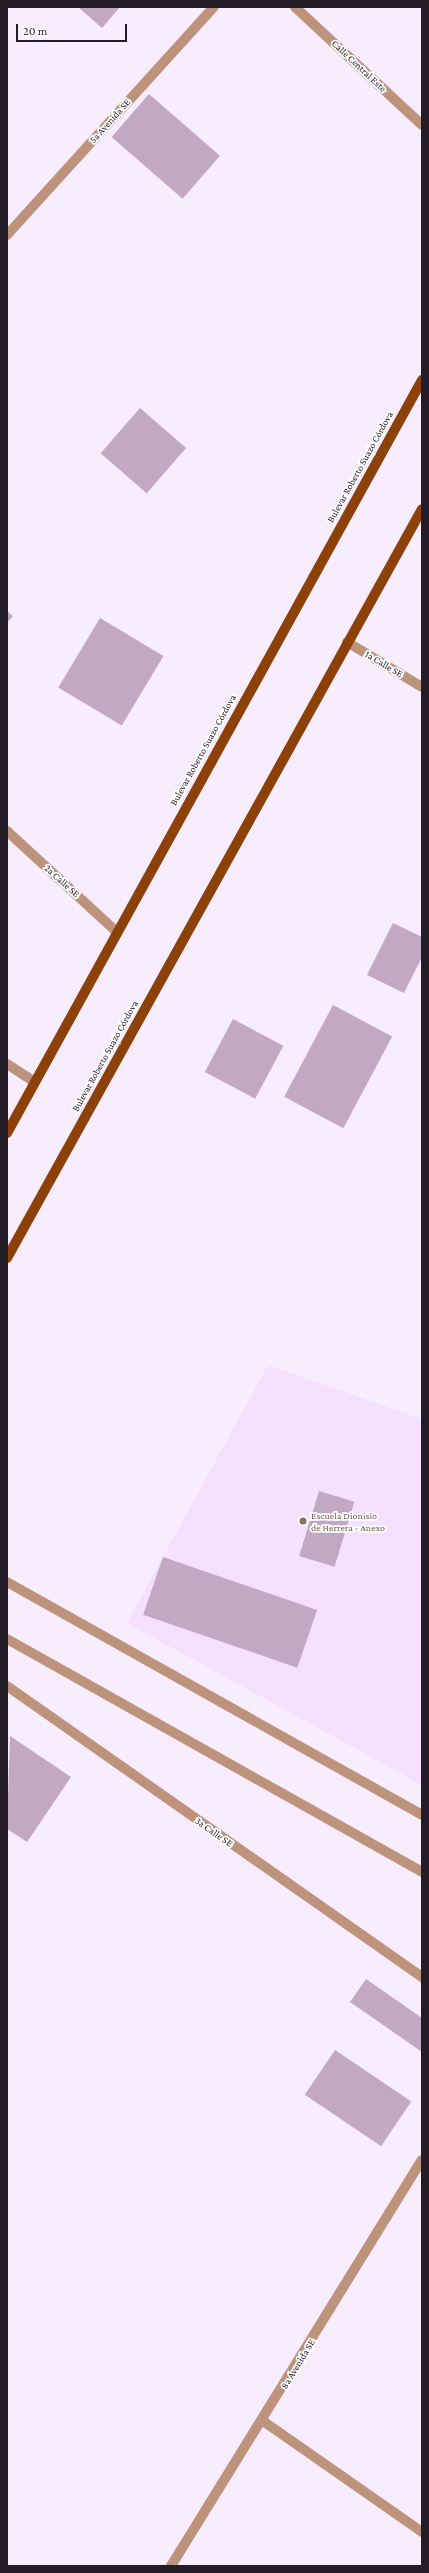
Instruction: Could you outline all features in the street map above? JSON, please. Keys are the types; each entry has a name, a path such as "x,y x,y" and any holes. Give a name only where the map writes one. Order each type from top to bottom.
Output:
{"main road":[{"name":"Bulevar Roberto Suazo Córdova","path":"7,1133 422,380"},
{"name":"Bulevar Roberto Suazo Córdova","path":"7,1258 422,509"}],"street":[{"name":"5a Avenida SE","path":"7,235 214,7"},
{"name":"Calle Central Este","path":"295,7 422,125"},
{"name":"1a Calle SE","path":"347,642 422,686"},
{"name":"2a Calle SE","path":"7,831 117,932"},
{"path":"7,1064 35,1082"},
{"path":"7,1582 422,1815"},
{"path":"7,1638 422,1872"},
{"name":"3a Calle SE","path":"7,1686 422,1977"},
{"name":"8a Avenida SE","path":"171,2566 263,2421 422,2160"},
{"path":"263,2421 422,2532"}],"shaded area":[{"name":"Escuela Dionisio de Herrera - Anexo","path":"268,1365 422,1419 422,1785 127,1623"}],"building":[{"path":"78,7 120,7 102,28"},
{"path":"149,94 220,156 183,199 112,137"},
{"path":"140,408 186,448 147,493 101,453"},
{"path":"7,611 13,616 7,623"},
{"path":"100,618 163,656 122,726 58,687"},
{"path":"393,923 422,937 422,957 404,993 367,975"},
{"path":"333,1005 392,1036 343,1128 284,1097"},
{"path":"233,1019 283,1046 255,1099 205,1072"},
{"path":"319,1491 354,1502 335,1567 299,1556"},
{"path":"163,1557 317,1610 297,1668 143,1615"},
{"path":"10,1736 71,1777 27,1842 7,1829"},
{"path":"366,1979 422,2018 422,2052 350,2002"},
{"path":"335,2050 411,2101 381,2146 305,2095"}],"place":[{"name":"Escuela Dionisio de Herrera - Anexo","path":"303,1521"}]}
